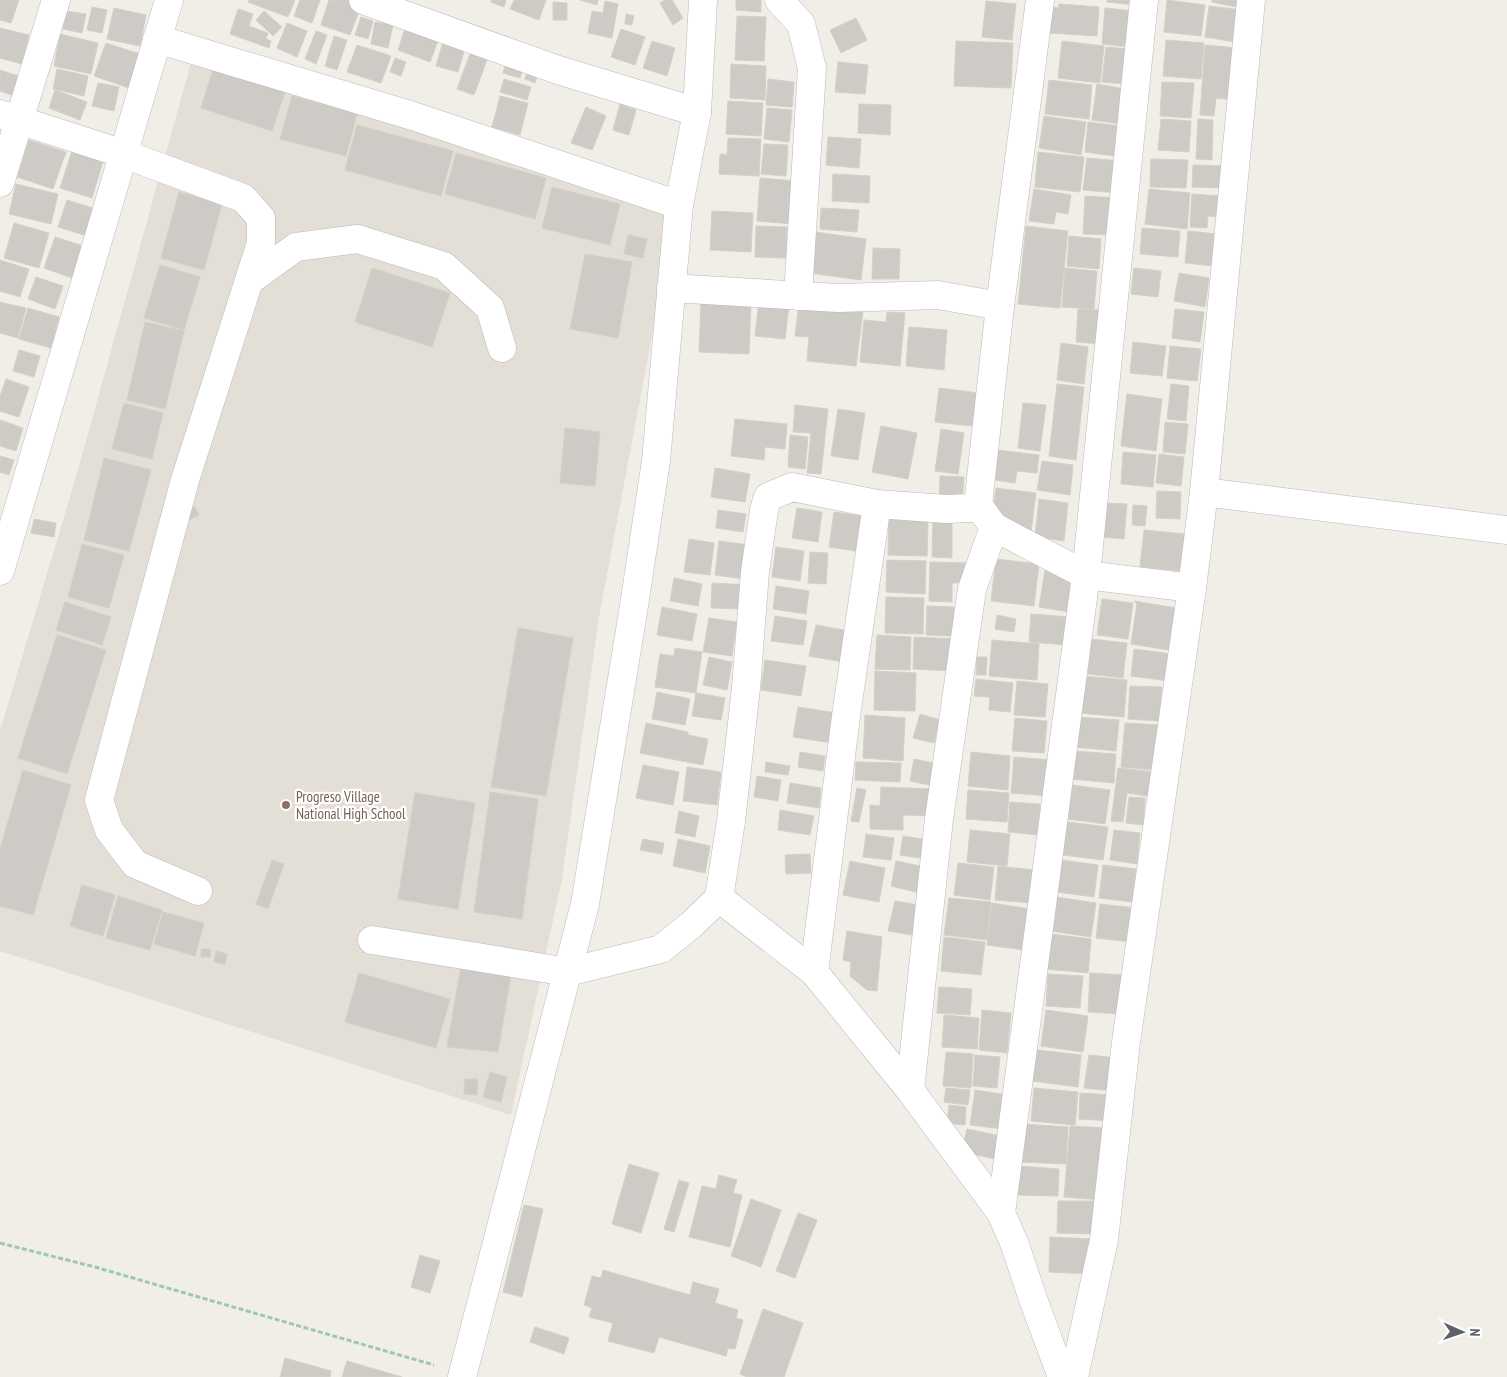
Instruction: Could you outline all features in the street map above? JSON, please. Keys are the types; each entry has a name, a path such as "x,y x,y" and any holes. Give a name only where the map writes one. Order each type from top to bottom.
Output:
{"street":[{"path":"0,182 10,117 56,0"},
{"path":"0,571 169,0"},
{"path":"363,0 558,70 697,112"},
{"path":"779,0 801,24 812,68 798,296"},
{"path":"910,1090 939,819 972,589 986,516 1000,306 1040,0"},
{"path":"1001,1213 1086,575 1144,0"},
{"path":"1074,1377 1104,1240 1126,1042 1192,588 1204,492 1251,0"},
{"path":"468,1376 585,904 656,460 679,205 697,112 696,2"},
{"path":"157,39 413,116 679,205"},
{"path":"10,117 124,154 243,198 261,218 261,243 185,480 99,800 109,830 135,864 198,891"},
{"path":"249,280 296,246 358,239 444,266 490,308 502,348"},
{"path":"671,288 854,298 938,295 1000,306"},
{"path":"372,940 568,972 661,949 691,926 719,898 731,821 745,698 755,572 764,510 768,498 792,488 877,504 946,509 970,508 1086,575 1192,588"},
{"path":"1204,492 1507,530"},
{"path":"814,972 846,716 877,504"},
{"path":"719,898 814,972 910,1090 1001,1213 1015,1245 1062,1377"}],"path":[{"path":"0,1242 95,1267 468,1376"}],"shaded area":[{"path":"195,48 676,209 599,617 562,879 511,1115 0,951 0,731 78,470"}],"building":[{"path":"0,0 19,0 11,23 0,20"},
{"path":"249,0 295,0 288,17 248,2"},
{"path":"300,0 320,0 312,23 294,16"},
{"path":"329,0 354,0 362,3 350,35 321,25"},
{"path":"491,0 506,0 504,7 491,2"},
{"path":"514,0 546,0 539,20 510,9"},
{"path":"580,0 598,0 597,5"},
{"path":"665,0 672,0 683,18 673,25 660,3"},
{"path":"736,0 761,0 761,12 736,10"},
{"path":"1107,0 1136,0 1136,5 1107,2"},
{"path":"1167,0 1205,5 1201,36 1164,32"},
{"path":"1212,0 1242,0 1241,8 1212,2"},
{"path":"605,1 618,4 612,38 588,33 592,11 603,13"},
{"path":"986,1 1016,4 1012,40 982,37"},
{"path":"553,2 567,3 567,20 553,20"},
{"path":"1059,4 1099,7 1097,36 1049,33 1051,7 1058,8"},
{"path":"1209,6 1241,10 1236,42 1205,37"},
{"path":"92,7 107,10 102,33 87,30"},
{"path":"114,8 146,15 140,46 107,39"},
{"path":"1105,8 1134,11 1130,47 1102,44"},
{"path":"238,9 253,14 249,26 268,33 266,39 271,41 269,48 230,34"},
{"path":"66,11 86,14 82,33 63,29"},
{"path":"264,11 282,27 273,36 256,20"},
{"path":"626,14 634,16 632,25 625,24"},
{"path":"737,16 766,17 764,61 735,60"},
{"path":"361,17 373,21 368,39 355,35"},
{"path":"856,18 867,40 841,53 830,30"},
{"path":"375,22 393,25 388,48 371,44"},
{"path":"287,23 307,31 297,57 277,48"},
{"path":"406,26 439,38 430,62 398,50"},
{"path":"0,28 29,35 22,64 0,58"},
{"path":"621,29 645,37 635,65 611,57"},
{"path":"316,31 327,35 316,64 305,59"},
{"path":"60,34 98,43 91,74 54,66"},
{"path":"334,36 347,40 337,70 325,66"},
{"path":"1166,40 1204,43 1201,79 1163,76"},
{"path":"652,41 675,48 667,76 643,68"},
{"path":"956,41 1013,43 1011,88 954,86"},
{"path":"1062,41 1104,46 1100,83 1058,78"},
{"path":"443,42 465,48 458,72 436,66"},
{"path":"106,43 140,54 129,88 94,76"},
{"path":"474,43 491,49 474,95 457,89"},
{"path":"357,45 391,56 381,83 347,72"},
{"path":"1205,45 1237,48 1233,100 1216,98 1214,116 1200,115"},
{"path":"1106,47 1129,49 1126,84 1102,82"},
{"path":"508,56 525,60 520,78 503,73"},
{"path":"395,58 406,62 401,76 390,72"},
{"path":"530,62 541,65 535,83 525,79"},
{"path":"838,62 868,65 865,94 835,92"},
{"path":"731,64 766,66 765,100 730,98"},
{"path":"214,66 286,89 272,131 201,108"},
{"path":"57,69 88,76 84,96 53,89"},
{"path":"0,70 18,76 12,95 0,91"},
{"path":"504,79 531,87 527,100 500,92"},
{"path":"768,79 794,82 792,107 766,105"},
{"path":"1049,80 1092,85 1089,119 1045,114"},
{"path":"1162,82 1194,83 1191,118 1160,116"},
{"path":"98,83 119,87 114,111 92,106"},
{"path":"1097,84 1126,89 1121,124 1092,120"},
{"path":"55,90 87,102 80,120 49,108"},
{"path":"292,96 357,114 346,156 280,139"},
{"path":"500,96 528,103 520,135 492,127"},
{"path":"728,101 763,103 761,136 726,134"},
{"path":"620,104 636,110 629,135 613,130"},
{"path":"859,104 891,105 890,135 858,133"},
{"path":"586,107 606,116 592,150 571,143"},
{"path":"767,108 792,110 789,142 764,139"},
{"path":"1044,116 1086,122 1081,155 1039,148"},
{"path":"1161,119 1191,121 1189,152 1158,150"},
{"path":"1198,119 1213,120 1212,160 1196,159"},
{"path":"1088,122 1119,126 1115,156 1085,152"},
{"path":"357,125 453,151 441,196 345,170"},
{"path":"828,137 861,139 859,168 826,165"},
{"path":"728,138 761,139 759,176 719,174 720,154 727,155"},
{"path":"29,140 66,152 53,189 17,177"},
{"path":"764,144 788,145 786,176 761,174"},
{"path":"73,148 104,158 92,198 60,188"},
{"path":"1038,152 1084,157 1080,192 1035,187"},
{"path":"456,153 546,178 535,219 445,194"},
{"path":"1087,158 1121,161 1118,193 1083,190"},
{"path":"1151,159 1188,160 1186,188 1150,187"},
{"path":"1193,165 1223,166 1221,188 1192,187"},
{"path":"833,174 870,176 869,203 832,201"},
{"path":"760,178 797,181 793,224 757,221"},
{"path":"16,184 58,194 51,224 9,214"},
{"path":"552,187 620,204 610,245 542,228"},
{"path":"1034,189 1071,195 1068,214 1056,212 1054,224 1029,221"},
{"path":"1149,189 1190,193 1187,229 1145,224"},
{"path":"179,192 222,204 204,270 161,258"},
{"path":"1192,194 1220,196 1218,217 1208,216 1207,228 1190,227"},
{"path":"1085,196 1118,198 1116,235 1083,234"},
{"path":"67,200 102,211 94,238 58,227"},
{"path":"821,208 859,210 857,232 820,229"},
{"path":"712,211 753,213 751,252 710,250"},
{"path":"14,223 49,233 39,268 4,258"},
{"path":"756,226 787,227 786,258 755,257"},
{"path":"1026,226 1068,231 1060,308 1018,304"},
{"path":"1142,228 1180,231 1178,257 1140,254"},
{"path":"1188,231 1217,234 1214,266 1185,263"},
{"path":"815,232 866,239 861,280 810,273"},
{"path":"628,235 647,239 643,258 624,254"},
{"path":"1069,236 1101,239 1099,269 1067,266"},
{"path":"55,237 83,246 72,278 44,268"},
{"path":"873,248 900,249 899,279 872,279"},
{"path":"585,254 632,262 618,338 570,329"},
{"path":"0,260 29,269 20,297 0,291"},
{"path":"160,265 200,277 184,330 144,318"},
{"path":"372,268 450,293 432,347 355,322"},
{"path":"1065,268 1097,271 1094,309 1062,307"},
{"path":"1134,268 1161,271 1158,297 1131,294"},
{"path":"1179,273 1209,278 1205,307 1174,301"},
{"path":"36,277 63,286 55,309 28,299"},
{"path":"701,301 751,303 749,354 699,352"},
{"path":"759,301 789,305 785,339 755,336"},
{"path":"0,302 26,308 18,338 0,333"},
{"path":"799,304 863,311 856,366 807,361 809,337 795,336"},
{"path":"28,308 59,317 51,348 19,339"},
{"path":"1078,309 1104,310 1102,344 1076,342"},
{"path":"1175,309 1204,312 1200,342 1172,338"},
{"path":"887,312 905,313 900,366 860,362 864,320 886,322"},
{"path":"145,322 184,331 165,409 127,400"},
{"path":"909,327 947,330 944,370 906,366"},
{"path":"1133,342 1166,346 1162,376 1130,373"},
{"path":"1061,343 1088,347 1084,384 1057,380"},
{"path":"1170,346 1201,349 1197,381 1167,378"},
{"path":"19,350 40,356 34,377 13,371"},
{"path":"6,379 29,387 19,417 0,411 0,396"},
{"path":"1057,384 1084,387 1076,460 1049,456"},
{"path":"1171,384 1189,386 1186,421 1167,419"},
{"path":"939,388 986,394 982,427 935,422"},
{"path":"1127,394 1162,399 1156,451 1121,446"},
{"path":"124,403 163,413 152,459 112,449"},
{"path":"1023,403 1046,405 1040,451 1018,448"},
{"path":"795,405 828,409 821,474 807,473 811,433 793,432"},
{"path":"838,409 865,413 858,460 831,456"},
{"path":"735,419 787,424 785,449 765,447 764,460 731,456"},
{"path":"0,420 23,428 16,451 0,446"},
{"path":"1165,422 1188,424 1185,454 1163,452"},
{"path":"881,426 917,433 908,479 872,472"},
{"path":"565,428 600,432 595,486 560,483"},
{"path":"941,429 964,433 958,474 935,471"},
{"path":"790,435 808,437 805,469 788,467"},
{"path":"998,450 1039,455 1037,473 1017,471 1015,483 995,480"},
{"path":"1123,452 1156,455 1153,487 1121,484"},
{"path":"1159,454 1184,457 1181,486 1156,483"},
{"path":"0,456 14,460 9,475 0,472"},
{"path":"104,458 151,470 129,551 84,540"},
{"path":"1042,461 1073,465 1070,495 1037,490"},
{"path":"715,468 750,474 745,502 711,497"},
{"path":"940,476 964,477 962,503 939,501"},
{"path":"996,488 1036,493 1031,532 1010,530 993,510"},
{"path":"1157,491 1181,492 1180,519 1156,518"},
{"path":"1039,499 1068,503 1064,541 1035,537"},
{"path":"1104,503 1127,504 1124,539 1102,537"},
{"path":"1133,505 1147,506 1145,526 1132,525"},
{"path":"195,507 199,515 189,520 185,512"},
{"path":"797,508 822,512 818,542 792,538"},
{"path":"718,510 746,514 743,532 716,528"},
{"path":"834,512 862,516 856,551 829,547"},
{"path":"889,518 928,520 927,556 888,555"},
{"path":"34,519 56,523 54,537 31,533"},
{"path":"933,519 952,519 952,558 932,557"},
{"path":"1144,530 1185,534 1181,571 1140,567"},
{"path":"689,539 714,543 710,575 684,572"},
{"path":"719,541 749,545 745,579 715,575"},
{"path":"82,544 124,555 109,608 68,597"},
{"path":"776,547 804,551 800,581 772,577"},
{"path":"810,552 828,553 826,584 808,583"},
{"path":"996,559 1039,564 1034,606 991,601"},
{"path":"887,560 926,561 925,594 886,592"},
{"path":"930,562 968,563 967,583 952,583 952,602 929,601"},
{"path":"1045,570 1076,575 1070,612 1039,607"},
{"path":"674,578 702,584 698,606 670,601"},
{"path":"712,583 748,585 747,609 711,608"},
{"path":"776,586 809,591 806,614 773,609"},
{"path":"886,597 924,598 923,634 885,633"},
{"path":"1102,599 1133,603 1128,639 1097,635"},
{"path":"1134,601 1182,609 1175,651 1131,644 1137,604"},
{"path":"65,602 111,617 102,645 56,630"},
{"path":"927,606 954,607 953,636 926,635"},
{"path":"662,607 697,614 692,641 657,635"},
{"path":"1031,614 1070,617 1068,645 1029,642"},
{"path":"997,615 1016,619 1014,632 995,629"},
{"path":"775,616 807,621 803,645 771,641"},
{"path":"709,618 737,622 732,656 703,652"},
{"path":"816,625 849,631 843,662 809,656"},
{"path":"518,628 573,638 546,796 491,787"},
{"path":"57,635 106,650 67,774 18,758"},
{"path":"877,635 911,637 910,670 875,669"},
{"path":"914,637 957,639 955,671 913,669"},
{"path":"1091,639 1127,643 1123,678 1088,674"},
{"path":"992,640 1039,644 1037,680 989,676"},
{"path":"675,648 702,652 696,693 655,687 660,654 674,656"},
{"path":"1134,649 1172,654 1169,681 1131,676"},
{"path":"709,657 732,662 727,690 703,685"},
{"path":"977,657 987,657 986,675 976,675"},
{"path":"765,660 806,666 801,696 761,690"},
{"path":"875,671 916,673 915,711 874,710"},
{"path":"1083,676 1127,680 1124,717 1079,713"},
{"path":"976,679 1013,683 1010,712 989,710 990,697 974,696"},
{"path":"1017,681 1048,684 1045,717 1014,715"},
{"path":"1130,686 1162,687 1159,721 1128,719"},
{"path":"657,692 690,699 685,725 652,719"},
{"path":"696,693 725,698 721,720 692,716"},
{"path":"798,707 837,713 832,743 793,737"},
{"path":"920,714 940,720 934,743 913,738"},
{"path":"865,715 905,718 903,761 863,758"},
{"path":"1078,717 1119,720 1116,751 1075,747"},
{"path":"1015,718 1047,721 1044,753 1012,751"},
{"path":"646,723 688,732 688,735 708,739 703,765 640,753"},
{"path":"1125,723 1160,725 1156,770 1121,767"},
{"path":"1073,751 1116,754 1114,783 1071,779"},
{"path":"800,752 825,756 823,771 798,767"},
{"path":"971,752 1010,756 1008,790 968,786"},
{"path":"1014,757 1051,760 1048,796 1011,793"},
{"path":"914,759 939,764 934,786 910,781"},
{"path":"766,762 790,766 788,775 765,772"},
{"path":"856,762 901,763 900,782 855,780"},
{"path":"643,765 679,772 673,805 636,798"},
{"path":"687,767 721,772 717,805 683,801"},
{"path":"1118,768 1156,772 1153,797 1127,793 1123,822 1111,821"},
{"path":"23,770 71,785 33,915 0,906 0,849"},
{"path":"757,776 781,780 778,801 754,797"},
{"path":"790,783 821,788 819,808 787,803"},
{"path":"1072,785 1110,790 1105,824 1068,819"},
{"path":"881,787 935,789 934,816 903,815 903,830 870,829 870,805 880,806"},
{"path":"857,788 866,790 859,822 851,821"},
{"path":"968,790 1009,793 1007,822 966,819"},
{"path":"490,792 538,799 522,919 474,912"},
{"path":"415,793 475,803 458,909 398,899"},
{"path":"1129,797 1145,798 1143,825 1126,823"},
{"path":"1010,802 1040,804 1038,835 1008,832"},
{"path":"780,810 814,816 810,835 778,830"},
{"path":"679,811 699,816 695,837 675,833"},
{"path":"1068,822 1108,827 1103,860 1063,855"},
{"path":"970,830 1010,834 1007,866 967,862"},
{"path":"1114,830 1140,833 1137,864 1110,860"},
{"path":"866,834 894,838 891,860 863,857"},
{"path":"903,836 936,841 933,860 900,855"},
{"path":"643,839 664,843 662,854 640,850"},
{"path":"678,839 710,846 705,873 673,866"},
{"path":"810,854 811,873 786,874 785,855"},
{"path":"272,860 284,864 268,909 256,904"},
{"path":"1061,860 1098,865 1094,897 1057,892"},
{"path":"850,861 885,868 879,902 843,895"},
{"path":"896,861 925,867 920,893 891,886"},
{"path":"958,863 994,867 990,900 954,895"},
{"path":"1103,865 1136,869 1133,902 1099,898"},
{"path":"998,866 1034,870 1031,903 995,900"},
{"path":"82,885 115,895 103,936 70,926"},
{"path":"118,896 162,910 150,950 106,938"},
{"path":"1056,897 1096,903 1091,937 1051,931"},
{"path":"949,898 991,902 987,940 944,935"},
{"path":"895,901 924,906 918,936 888,931"},
{"path":"992,903 1030,909 1024,950 987,945"},
{"path":"1100,904 1136,908 1132,942 1096,938"},
{"path":"163,912 204,923 195,956 154,944"},
{"path":"847,931 882,937 877,991 867,990 850,976 851,962 843,960"},
{"path":"1050,934 1091,939 1088,973 1046,969"},
{"path":"944,937 985,942 981,975 941,971"},
{"path":"201,949 211,949 210,957 201,957"},
{"path":"216,951 227,954 225,964 214,962"},
{"path":"462,960 512,969 498,1052 447,1047"},
{"path":"359,973 450,999 436,1048 345,1022"},
{"path":"1090,973 1123,975 1120,1014 1088,1012"},
{"path":"1048,974 1083,976 1080,1008 1046,1006"},
{"path":"939,987 972,989 970,1015 937,1013"},
{"path":"982,1010 1011,1013 1007,1053 979,1050"},
{"path":"1046,1010 1088,1016 1083,1052 1041,1046"},
{"path":"944,1015 979,1018 977,1049 942,1047"},
{"path":"1037,1050 1081,1055 1078,1087 1033,1081"},
{"path":"946,1052 973,1054 971,1088 943,1086"},
{"path":"975,1055 1000,1057 997,1088 973,1086"},
{"path":"1089,1055 1117,1058 1113,1091 1084,1088"},
{"path":"490,1072 507,1077 501,1102 483,1097"},
{"path":"465,1079 478,1079 477,1095 464,1094"},
{"path":"946,1088 970,1090 968,1105 944,1102"},
{"path":"1034,1088 1078,1092 1075,1125 1031,1121"},
{"path":"975,1090 1007,1095 1003,1129 970,1125"},
{"path":"1080,1093 1113,1095 1112,1121 1079,1119"},
{"path":"949,1105 966,1107 965,1125 947,1123"},
{"path":"1023,1124 1068,1127 1066,1164 1020,1162"},
{"path":"1070,1126 1108,1128 1102,1200 1064,1197"},
{"path":"967,1129 1001,1136 996,1159 962,1152"},
{"path":"629,1164 659,1173 641,1233 612,1224"},
{"path":"1019,1166 1059,1169 1058,1196 1017,1195"},
{"path":"719,1175 737,1180 733,1193 742,1195 730,1247 689,1237 702,1186 716,1189"},
{"path":"679,1180 689,1183 674,1232 664,1229"},
{"path":"751,1199 781,1210 761,1267 731,1256"},
{"path":"1058,1201 1096,1201 1095,1234 1057,1233"},
{"path":"524,1205 543,1209 522,1297 503,1292"},
{"path":"798,1213 817,1220 795,1278 776,1271"},
{"path":"1050,1237 1093,1239 1092,1274 1049,1272"},
{"path":"420,1255 440,1261 430,1293 411,1287"},
{"path":"603,1270 690,1295 693,1282 719,1289 715,1303 738,1310 736,1318 743,1320 735,1349 728,1348 726,1356 659,1337 654,1353 608,1341 613,1323 589,1317 592,1308 584,1305 592,1276 601,1278"},
{"path":"763,1309 803,1323 784,1377 747,1377 740,1374"},
{"path":"535,1327 569,1338 564,1354 530,1342"},
{"path":"285,1358 331,1371 330,1377 280,1377"},
{"path":"347,1361 402,1377 342,1377"}],"place":[{"name":"Progreso Village National High School","path":"286,805"}]}
